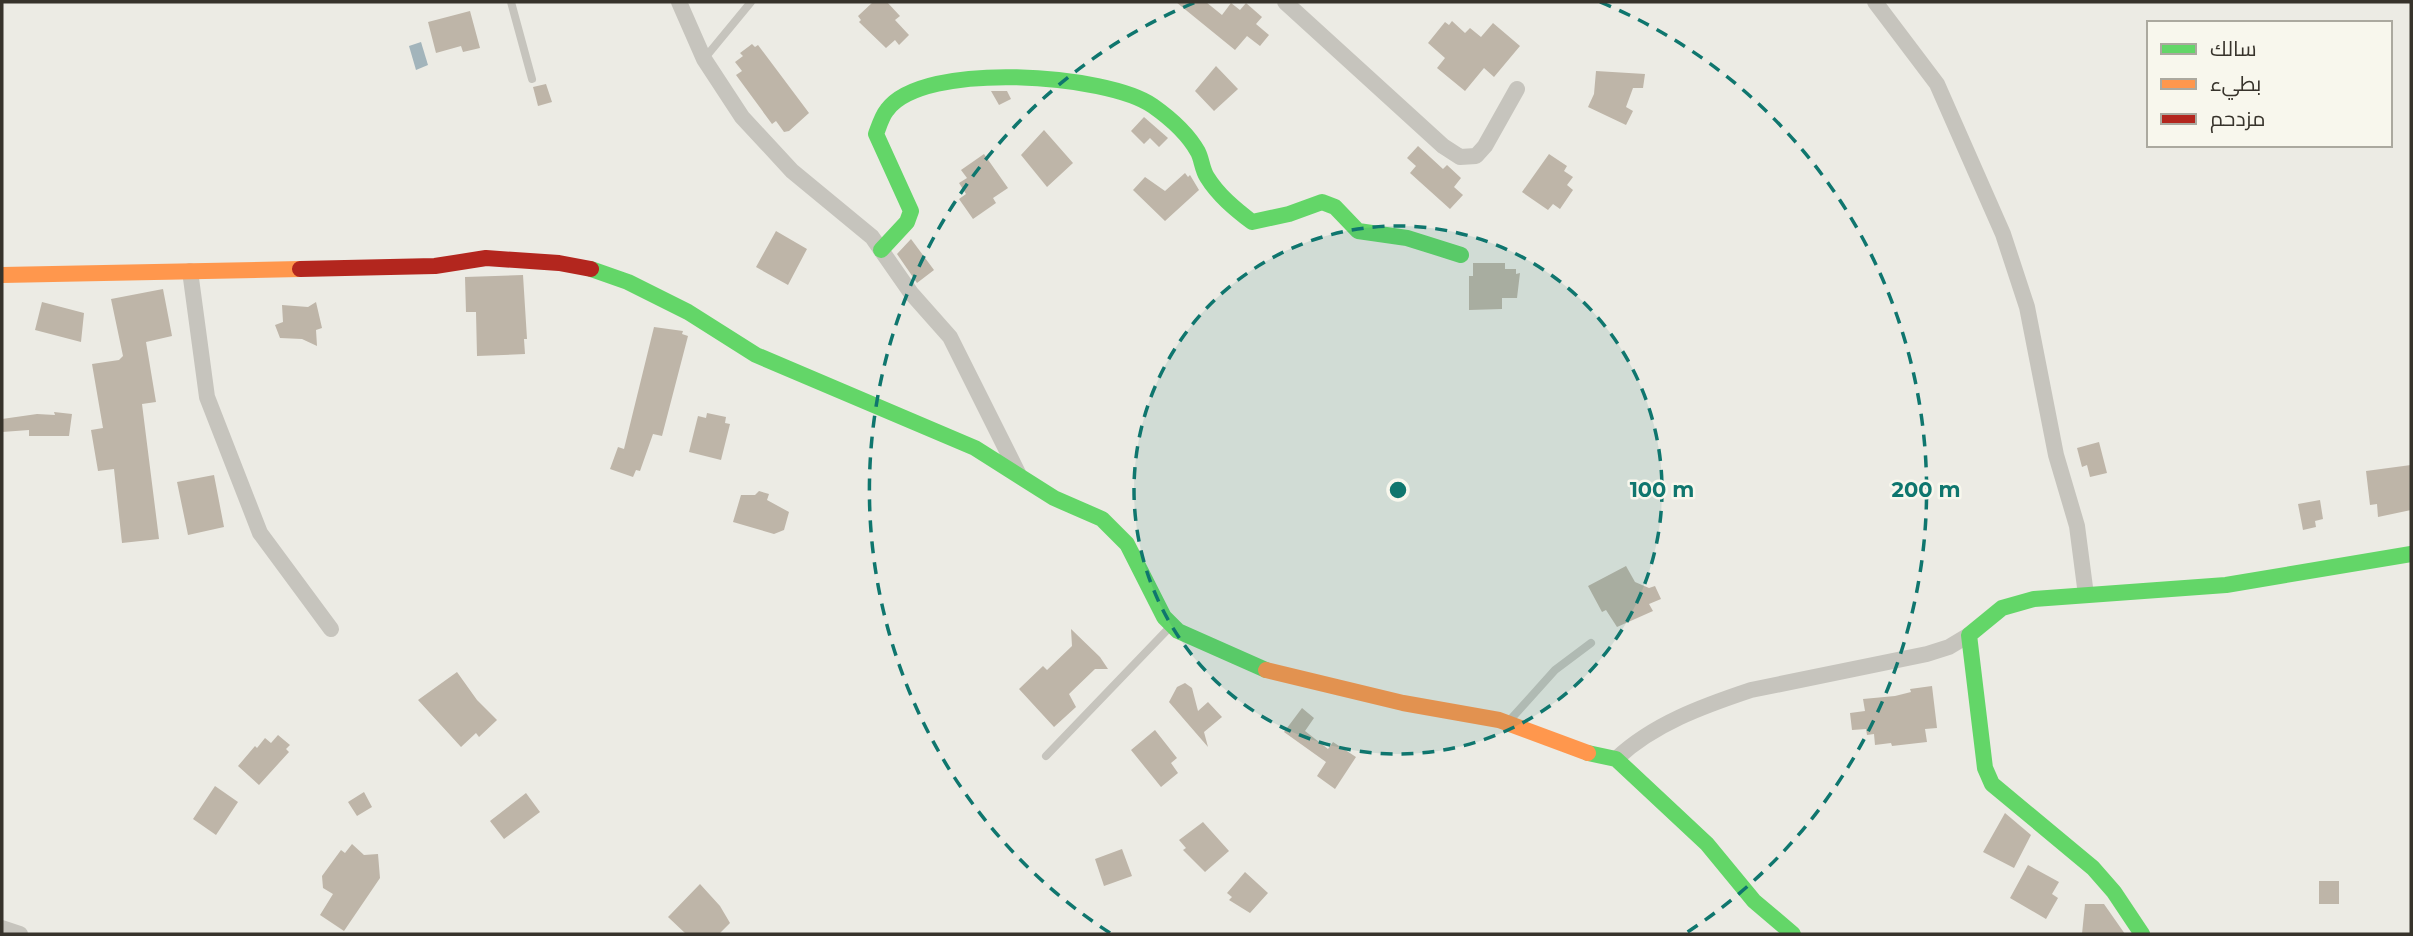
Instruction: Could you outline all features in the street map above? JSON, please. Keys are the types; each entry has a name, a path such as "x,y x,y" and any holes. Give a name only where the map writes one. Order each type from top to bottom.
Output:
{"street":[{"path":"679,2 704,59 742,117 766,145 872,237 911,293 950,337 1018,473"},
{"path":"1285,2 1410,119 1460,157 1476,156 1485,146 1517,89"},
{"path":"1875,2 1937,84 2013,264 2027,307 2056,455 2077,526 2085,595"},
{"path":"881,250 907,222 911,211 876,134 877,121 889,107 918,90 969,76 1014,75 1086,83 1148,103 1184,136 1199,154 1204,172 1230,203 1252,222 1289,214 1322,202 1335,207 1358,230 1407,238 1461,255"},
{"path":"2,275 435,266 486,258 559,263 592,269 658,295 756,355 942,432 1018,473 1054,498 1102,519 1127,544 1154,602 1172,624 1195,640 1246,663 1292,678 1507,723 1587,753 1616,758 1707,844 1754,901 1793,934"},
{"path":"190,271 207,397 255,521 260,533 331,629"},
{"path":"1616,758 1650,731 1729,697 1949,647 1969,635 1990,614 2015,603 2085,595 2200,588 2355,566 2411,554"},
{"path":"1969,635 1985,768 1992,784 2093,868 2115,892 2142,934"},
{"path":"2,928 20,934"}],"lane":[{"path":"511,2 532,79"},
{"path":"704,59 751,2"},
{"path":"1046,757 1172,624"},
{"path":"1507,723 1555,670 1591,643"}],"shaded area":[{"path":"421,42 428,65 416,70 409,46"}],"building":[{"path":"873,2 887,2 900,16 895,20 909,35 899,45 895,40 886,48 859,22 861,20 858,16"},
{"path":"1176,2 1206,2 1222,15 1231,3 1240,10 1246,3 1262,17 1256,24 1269,35 1260,46 1247,36 1235,50"},
{"path":"470,11 480,48 463,52 461,46 436,53 428,22"},
{"path":"1452,21 1465,33 1470,28 1481,37 1493,23 1520,46 1494,77 1484,68 1465,91 1437,68 1445,58 1428,43 1445,22 1449,25"},
{"path":"752,44 755,47 758,45 809,113 789,131 784,132 776,121 772,124 736,75 742,71 735,62 743,56 740,53"},
{"path":"1216,66 1238,89 1214,111 1195,91"},
{"path":"1596,71 1645,74 1643,88 1633,88 1626,107 1633,111 1626,125 1588,107 1594,94"},
{"path":"546,84 552,102 538,106 533,87"},
{"path":"991,91 1007,91 1011,99 999,105"},
{"path":"1144,117 1168,138 1159,147 1150,138 1144,144 1131,131"},
{"path":"1044,130 1073,163 1047,187 1021,155"},
{"path":"1418,146 1443,169 1447,165 1461,178 1454,187 1463,195 1450,209 1410,173 1416,166 1407,158"},
{"path":"984,154 1008,188 993,198 996,203 973,219 959,199 966,194 959,183 967,178 961,170"},
{"path":"1549,154 1567,166 1564,171 1573,177 1567,185 1573,190 1560,209 1553,204 1548,210 1522,192"},
{"path":"1185,173 1188,177 1190,175 1199,190 1165,221 1133,190 1145,177 1165,191"},
{"path":"776,231 807,249 788,285 756,267"},
{"path":"911,239 934,270 917,283 897,254"},
{"path":"1473,263 1505,263 1505,269 1516,269 1516,274 1520,273 1517,298 1502,298 1502,309 1469,310 1469,276 1473,276"},
{"path":"523,275 527,339 524,339 525,354 477,356 476,312 466,312 465,277"},
{"path":"163,289 172,336 146,342 156,402 142,404 159,539 122,543 114,469 98,471 91,430 103,428 92,364 119,360 123,356 111,299"},
{"path":"42,302 84,313 81,342 35,330"},
{"path":"316,302 322,328 316,330 317,346 302,339 280,338 275,325 283,322 282,305 308,307"},
{"path":"654,327 683,331 682,334 688,336 662,436 653,434 640,471 636,470 633,477 610,469 618,447 624,449"},
{"path":"54,412 72,414 69,436 29,436 29,430 2,432 2,419 37,414 55,415"},
{"path":"707,413 726,417 725,423 730,424 721,460 689,452 698,416 706,418"},
{"path":"2099,442 2107,473 2090,477 2087,465 2082,467 2077,448"},
{"path":"2411,465 2411,510 2378,517 2377,504 2370,505 2366,471"},
{"path":"214,475 224,527 188,535 177,482"},
{"path":"759,491 769,494 767,500 789,512 784,530 774,534 733,522 741,495 755,495"},
{"path":"2320,500 2323,519 2315,521 2316,527 2303,530 2298,504"},
{"path":"1626,566 1635,582 1649,588 1655,586 1661,599 1649,604 1653,611 1617,627 1606,610 1602,612 1588,586"},
{"path":"1071,629 1100,657 1108,669 1095,669 1069,694 1076,707 1054,727 1019,689 1043,666 1047,670 1072,646"},
{"path":"457,672 477,700 497,720 479,737 476,733 461,747 418,700"},
{"path":"1185,683 1192,688 1198,711 1208,702 1222,717 1204,732 1208,747 1169,702 1177,687"},
{"path":"1932,686 1937,728 1925,729 1927,742 1875,745 1874,734 1867,735 1866,729 1852,730 1850,713 1865,711 1863,699 1895,696 1911,692 1910,689"},
{"path":"1302,708 1314,718 1305,731 1328,749 1333,742 1356,757 1335,789 1317,776 1326,762 1284,732"},
{"path":"1155,730 1177,758 1171,763 1178,773 1161,787 1131,750"},
{"path":"278,735 290,745 286,749 289,752 259,785 238,766 265,738 271,743"},
{"path":"215,786 238,802 216,835 193,819"},
{"path":"364,792 372,807 357,816 348,802"},
{"path":"526,793 540,812 504,839 490,821"},
{"path":"2005,813 2031,835 2014,868 1983,852"},
{"path":"1203,822 1229,851 1205,872 1183,850 1186,848 1179,840"},
{"path":"352,844 364,855 378,854 380,878 344,931 320,915 333,894 323,888 322,876 341,850 345,853"},
{"path":"1122,849 1132,876 1104,886 1095,859"},
{"path":"2028,865 2059,882 2052,894 2058,898 2046,919 2010,898"},
{"path":"1245,872 1268,893 1250,913 1229,900 1232,897 1227,893"},
{"path":"2319,881 2339,881 2339,904 2319,904"},
{"path":"700,884 720,906 730,923 719,934 686,934 668,917"},
{"path":"2085,904 2104,904 2125,934 2082,934"}],"traffic: fast":[{"path":"881,250 907,222 911,211 876,134 887,110 907,94 937,84 975,78 1017,77 1098,86 1130,95 1153,106 1189,139 1198,152 1205,174 1216,190 1252,222 1289,214 1322,202 1335,207 1358,231 1407,238 1461,255"},
{"path":"591,269 628,282 688,312 756,355 975,448 1054,498 1102,519 1127,544 1164,617 1178,631 1266,670"},
{"path":"2142,934 2114,892 2093,868 1992,784 1985,768 1969,635 2002,608 2034,599 2226,585 2411,554"},
{"path":"1588,753 1616,759 1707,844 1754,901 1793,934"}],"traffic: slow":[{"path":"2,275 300,269"},
{"path":"1266,670 1403,703 1499,720 1588,753"}],"traffic: jam":[{"path":"300,269 435,266 486,258 559,263 591,269"}]}
